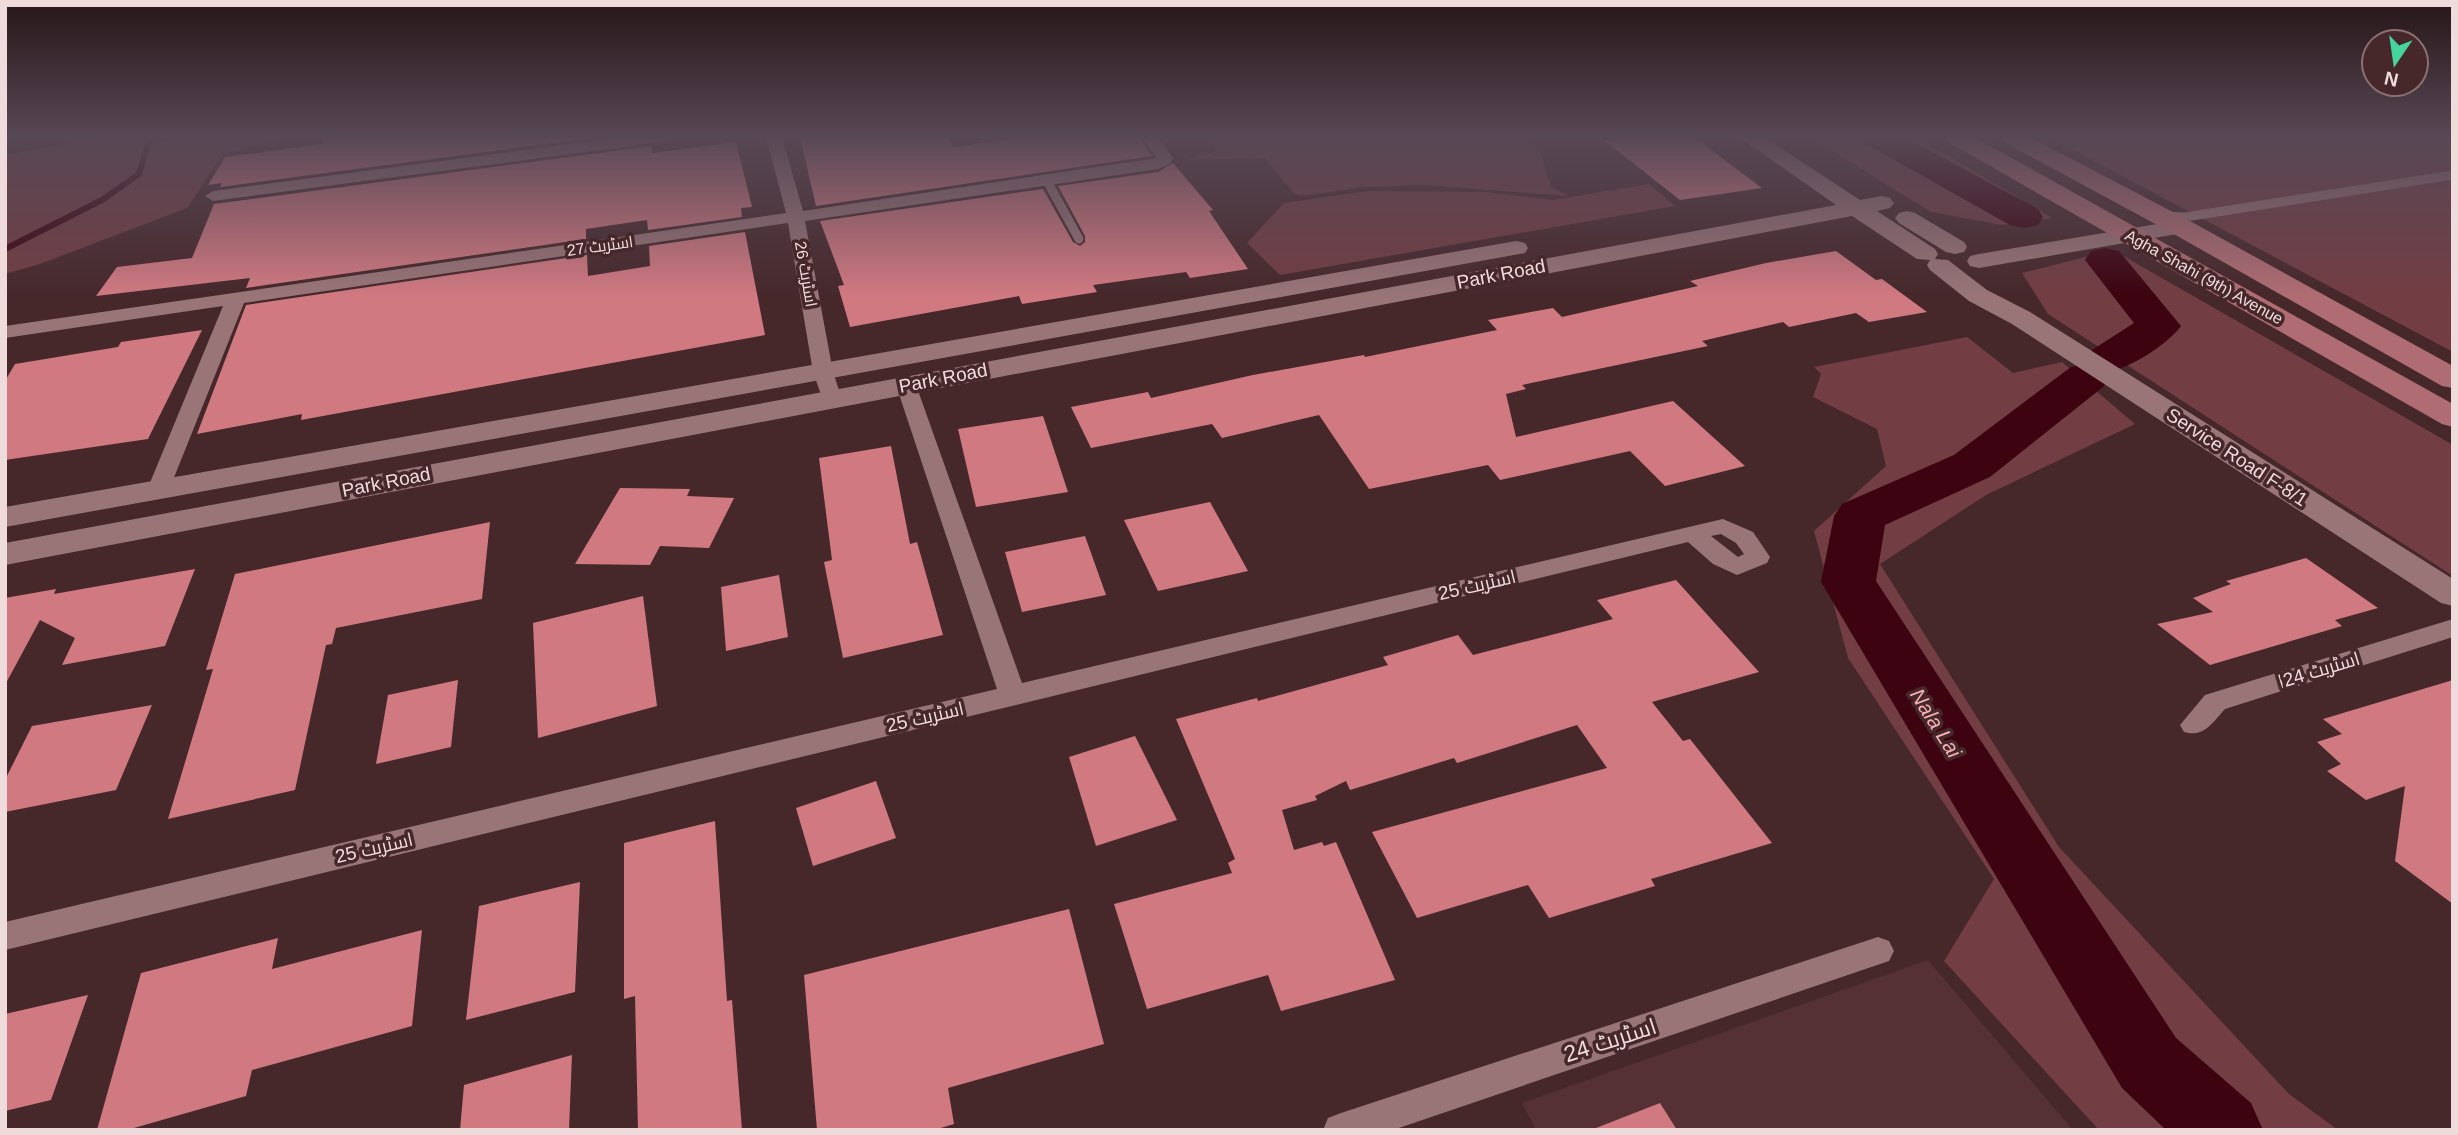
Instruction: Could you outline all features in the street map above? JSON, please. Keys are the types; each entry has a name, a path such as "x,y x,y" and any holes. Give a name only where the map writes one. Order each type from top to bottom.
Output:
{"main road":[{"name":"Agha Shahi (9th) Avenue","path":"2049,190 2453,417"},
{"name":"Agha Shahi (9th) Avenue","path":"2115,190 2174,220 2453,379"}],"street":[{"path":"213,196 259,190"},
{"name":"اسٹریٹ 26","path":"788,190 831,399"},
{"name":"اسٹریٹ 27","path":"5,332 986,190"},
{"name":"Service Road F-8/1","path":"1843,190 1956,256 1996,272 2021,318"},
{"name":"Service Road F-8/1","path":"1847,190 1856,197"},
{"name":"Park Road","path":"5,517 824,372 1856,197"},
{"name":"Park Road","path":"5,554 906,385 1856,197"},
{"path":"1956,256 2174,220"},
{"name":"Service Road F-8/1","path":"1956,256 1951,276 2453,595"},
{"path":"158,490 236,298"},
{"path":"906,385 1013,696"},
{"name":"اسٹریٹ 25","path":"5,936 1723,526 1738,532 1754,545 1758,557 1737,567 1695,535"},
{"name":"اسٹریٹ 24ا","path":"2194,725 2215,702 2453,628"},
{"name":"اسٹریٹ 24","path":"1341,1130 1878,951"}],"lane":[{"path":"1052,190 1079,239"},
{"path":"2174,220 2360,190"}],"shaded area":[{"path":"5,190 199,190 187,208 40,264 5,274"},
{"path":"1291,190 1343,190 1302,196"},
{"path":"1488,190 1557,190 1569,196"},
{"path":"1613,190 1656,190 1675,206 1280,275 1247,243 1284,203 1369,191 1485,192 1553,200"},
{"path":"1895,190 2005,190 2052,218 2002,225 1931,212"},
{"path":"2149,190 2453,190 2453,352"},
{"path":"2113,250 2453,445 2453,576 2048,314 2022,273"},
{"path":"1967,337 2013,373 2062,362 2135,424 1986,495 1880,564 2059,847 2289,1094 2338,1130 2099,1130 1944,961 1994,879 1848,658 1814,531 1886,466 1877,429 1813,397 1821,374 1814,367"},
{"path":"1928,960 2073,1130 1536,1130 1522,1103"}],"building":[{"path":"320,190 748,190 752,207 741,208 742,217 648,230 647,220 586,229 586,239 246,288 250,278 96,296 117,267 192,258 214,204"},
{"path":"812,190 924,190 816,206"},
{"path":"1044,190 1073,242 1080,246 1085,242 1085,236 1060,190 1196,190 1213,210 1209,211 1248,269 1190,278 1186,272 1093,285 1097,292 1022,304 1019,296 850,327 838,286 844,285 820,221"},
{"path":"1667,190 1749,190 1680,200"},
{"path":"745,232 765,335 301,420 302,414 197,434 246,305 587,255 588,276 650,266 649,246"},
{"path":"1836,251 1876,280 1882,279 1927,312 1869,322 1856,313 1789,327 1783,322 1702,341 1708,346 1522,385 1526,389 1506,394 1516,437 1673,401 1745,466 1665,486 1630,451 1500,480 1488,465 1369,489 1319,415 1222,438 1212,424 1091,448 1071,407 1148,392 1151,398 1253,375 1364,355 1365,357 1497,330 1488,320 1553,308 1562,317 1698,286 1690,281 1766,263"},
{"path":"202,330 148,439 5,460 5,381 15,364 118,347 121,342"},
{"path":"1043,416 1068,492 976,507 958,429"},
{"path":"891,446 910,544 917,542 943,635 843,658 824,562 832,560 819,458"},
{"path":"620,488 690,489 687,496 734,498 709,548 660,546 650,565 575,564"},
{"path":"1210,502 1248,571 1158,591 1124,520"},
{"path":"490,522 482,599 336,628 332,644 326,645 295,790 168,819 213,669 206,670 235,574"},
{"path":"1085,536 1106,595 1022,612 1005,552"},
{"path":"2306,558 2378,608 2335,620 2342,626 2210,665 2157,624 2213,612 2193,598 2231,584 2226,581"},
{"path":"195,569 165,646 62,665 75,638 40,620 5,685 5,598 56,589 54,594"},
{"path":"779,575 788,637 726,651 721,587"},
{"path":"1676,580 1759,672 1652,702 1683,741 1690,739 1772,843 1651,879 1655,886 1549,918 1528,885 1417,918 1372,832 1607,768 1577,725 1457,763 1454,758 1350,790 1346,781 1315,796 1317,800 1282,810 1294,850 1322,842 1324,846 1336,842 1395,980 1281,1011 1268,975 1147,1009 1114,904 1232,873 1228,863 1235,859 1176,719 1257,698 1258,701 1388,665 1383,657 1458,635 1473,655 1613,619 1597,600"},
{"path":"643,596 657,706 538,738 533,623"},
{"path":"458,680 451,747 376,764 388,695"},
{"path":"2453,680 2453,904 2395,861 2405,786 2366,800 2327,771 2341,764 2317,742 2342,734 2323,719"},
{"path":"152,705 116,790 5,812 5,780 32,726"},
{"path":"1135,736 1177,820 1096,846 1069,757"},
{"path":"876,781 896,838 813,866 796,808"},
{"path":"715,821 727,1001 732,1000 742,1130 638,1130 635,996 624,999 624,843"},
{"path":"580,882 575,992 466,1020 479,906"},
{"path":"1069,909 1104,1044 948,1088 954,1124 934,1130 817,1130 804,975"},
{"path":"422,930 412,1026 252,1070 246,1096 127,1130 97,1130 141,973 278,938 272,969"},
{"path":"88,995 51,1100 5,1111 5,1014"},
{"path":"572,1055 569,1130 460,1130 464,1085"},
{"path":"1660,1103 1677,1130 1596,1130 1596,1128"}],"waterway":[{"path":"5,249 102,200 116,190"},
{"name":"Nala Lai","path":"1975,190 2024,217"},
{"name":"Nala Lai","path":"2105,260 2159,326 2108,359"},
{"name":"Nala Lai","path":"2087,377 1972,466 1860,516 1848,582 2149,1063 2223,1130"}]}
